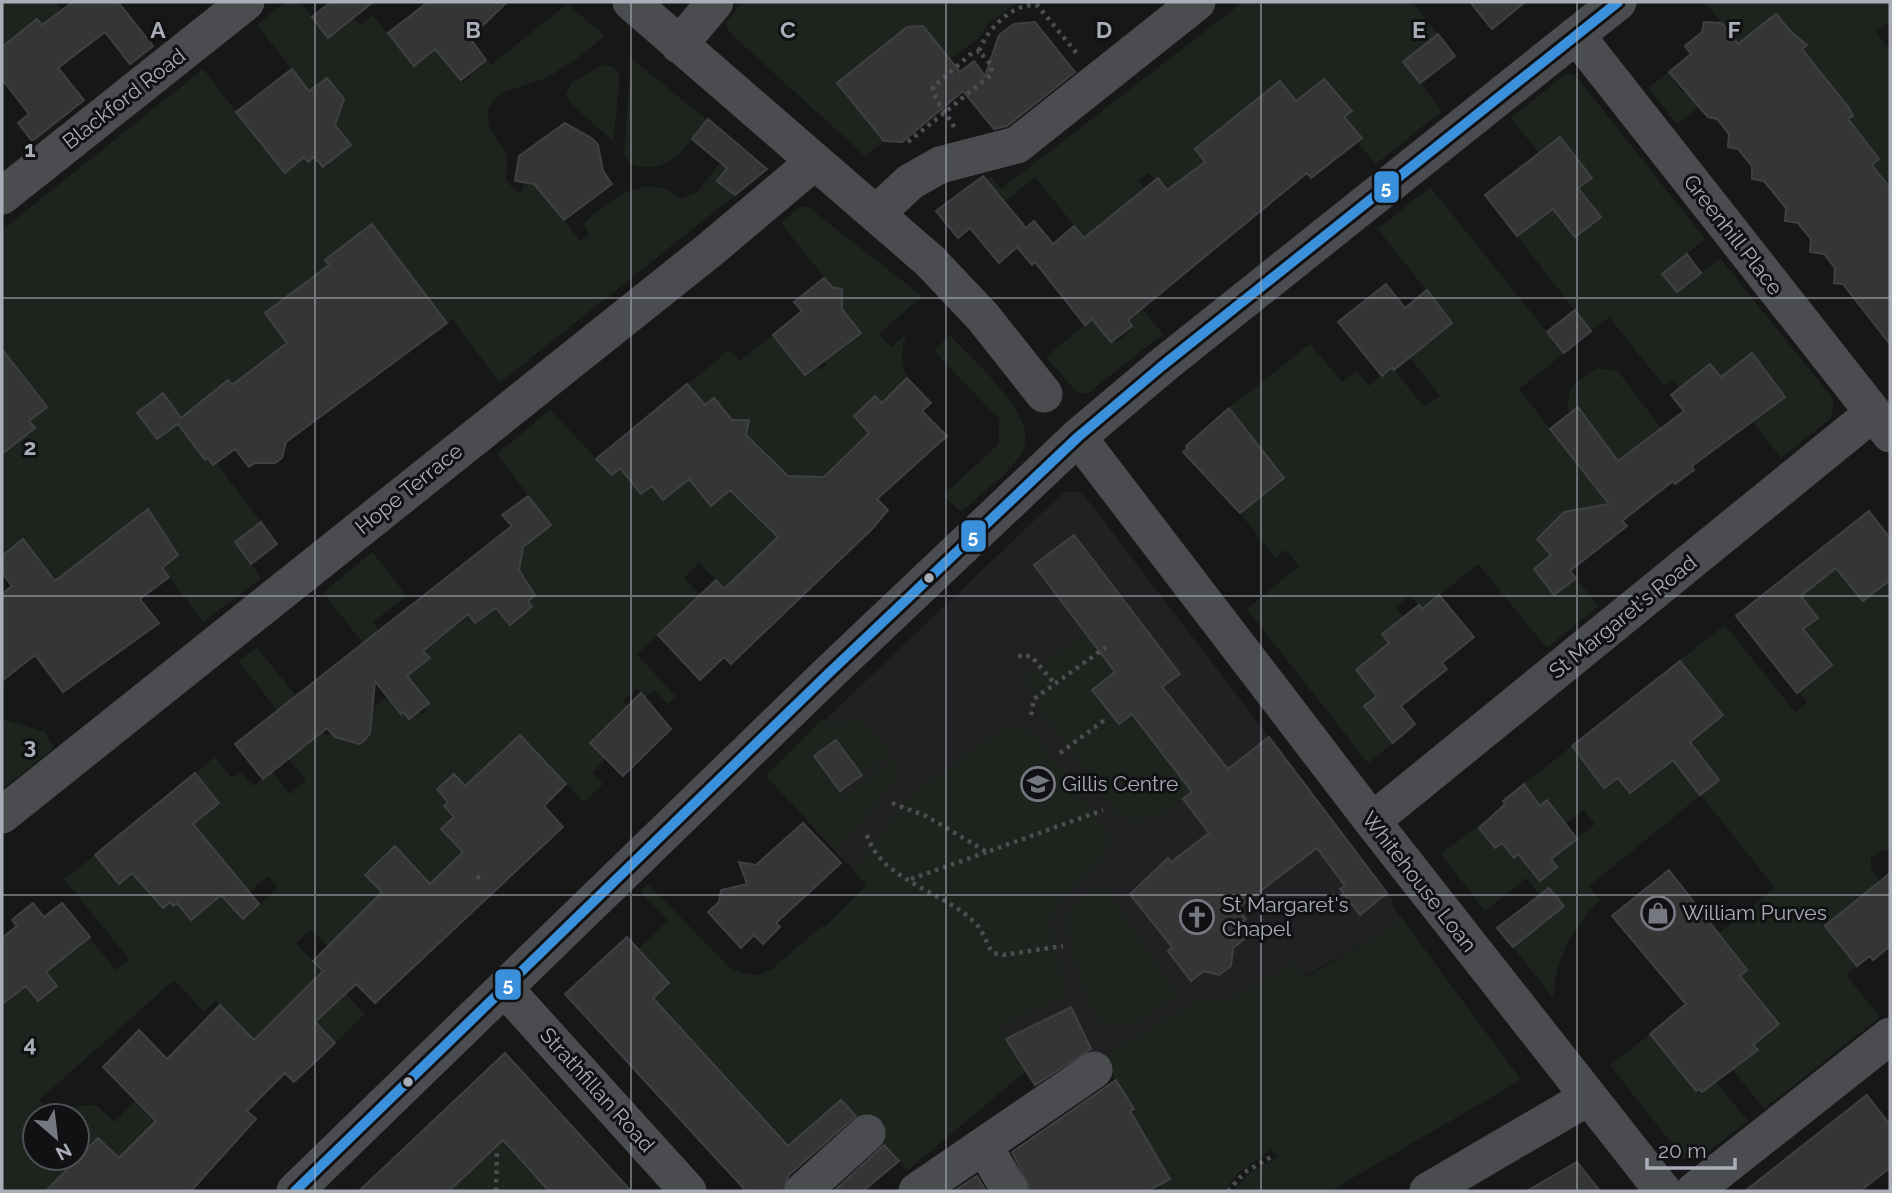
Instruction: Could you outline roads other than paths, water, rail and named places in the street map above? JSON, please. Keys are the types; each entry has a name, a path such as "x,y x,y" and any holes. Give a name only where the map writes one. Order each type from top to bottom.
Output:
{"street":[{"name":"Blackford Road","path":"2,196 246,2"},
{"path":"631,2 814,162 877,213 966,298 1044,394"},
{"path":"679,45 715,2"},
{"path":"877,213 896,193 926,172 967,157 1017,145 1198,2"},
{"path":"295,1191 830,671 1078,437 1618,2"},
{"name":"Greenhill Place","path":"1576,35 1882,424"},
{"name":"Hope Terrace","path":"2,815 701,256 814,162"},
{"name":"St Margaret's Road","path":"1372,821 1882,424"},
{"name":"Whitehouse Loan","path":"1078,437 1372,821 1587,1098 1663,1191"},
{"name":"Strathfillan Road","path":"505,989 688,1191"},
{"path":"1694,1191 1885,1051"},
{"path":"917,1191 1094,1070"},
{"path":"1428,1191 1587,1098"},
{"path":"803,1191 867,1133"},
{"path":"984,1146 1010,1191"}],"place":[{"name":"Gillis Centre","path":"1038,784"},
{"name":"William Purves","path":"1658,913"},
{"name":"St Margaret's Chapel","path":"1197,917"}]}
